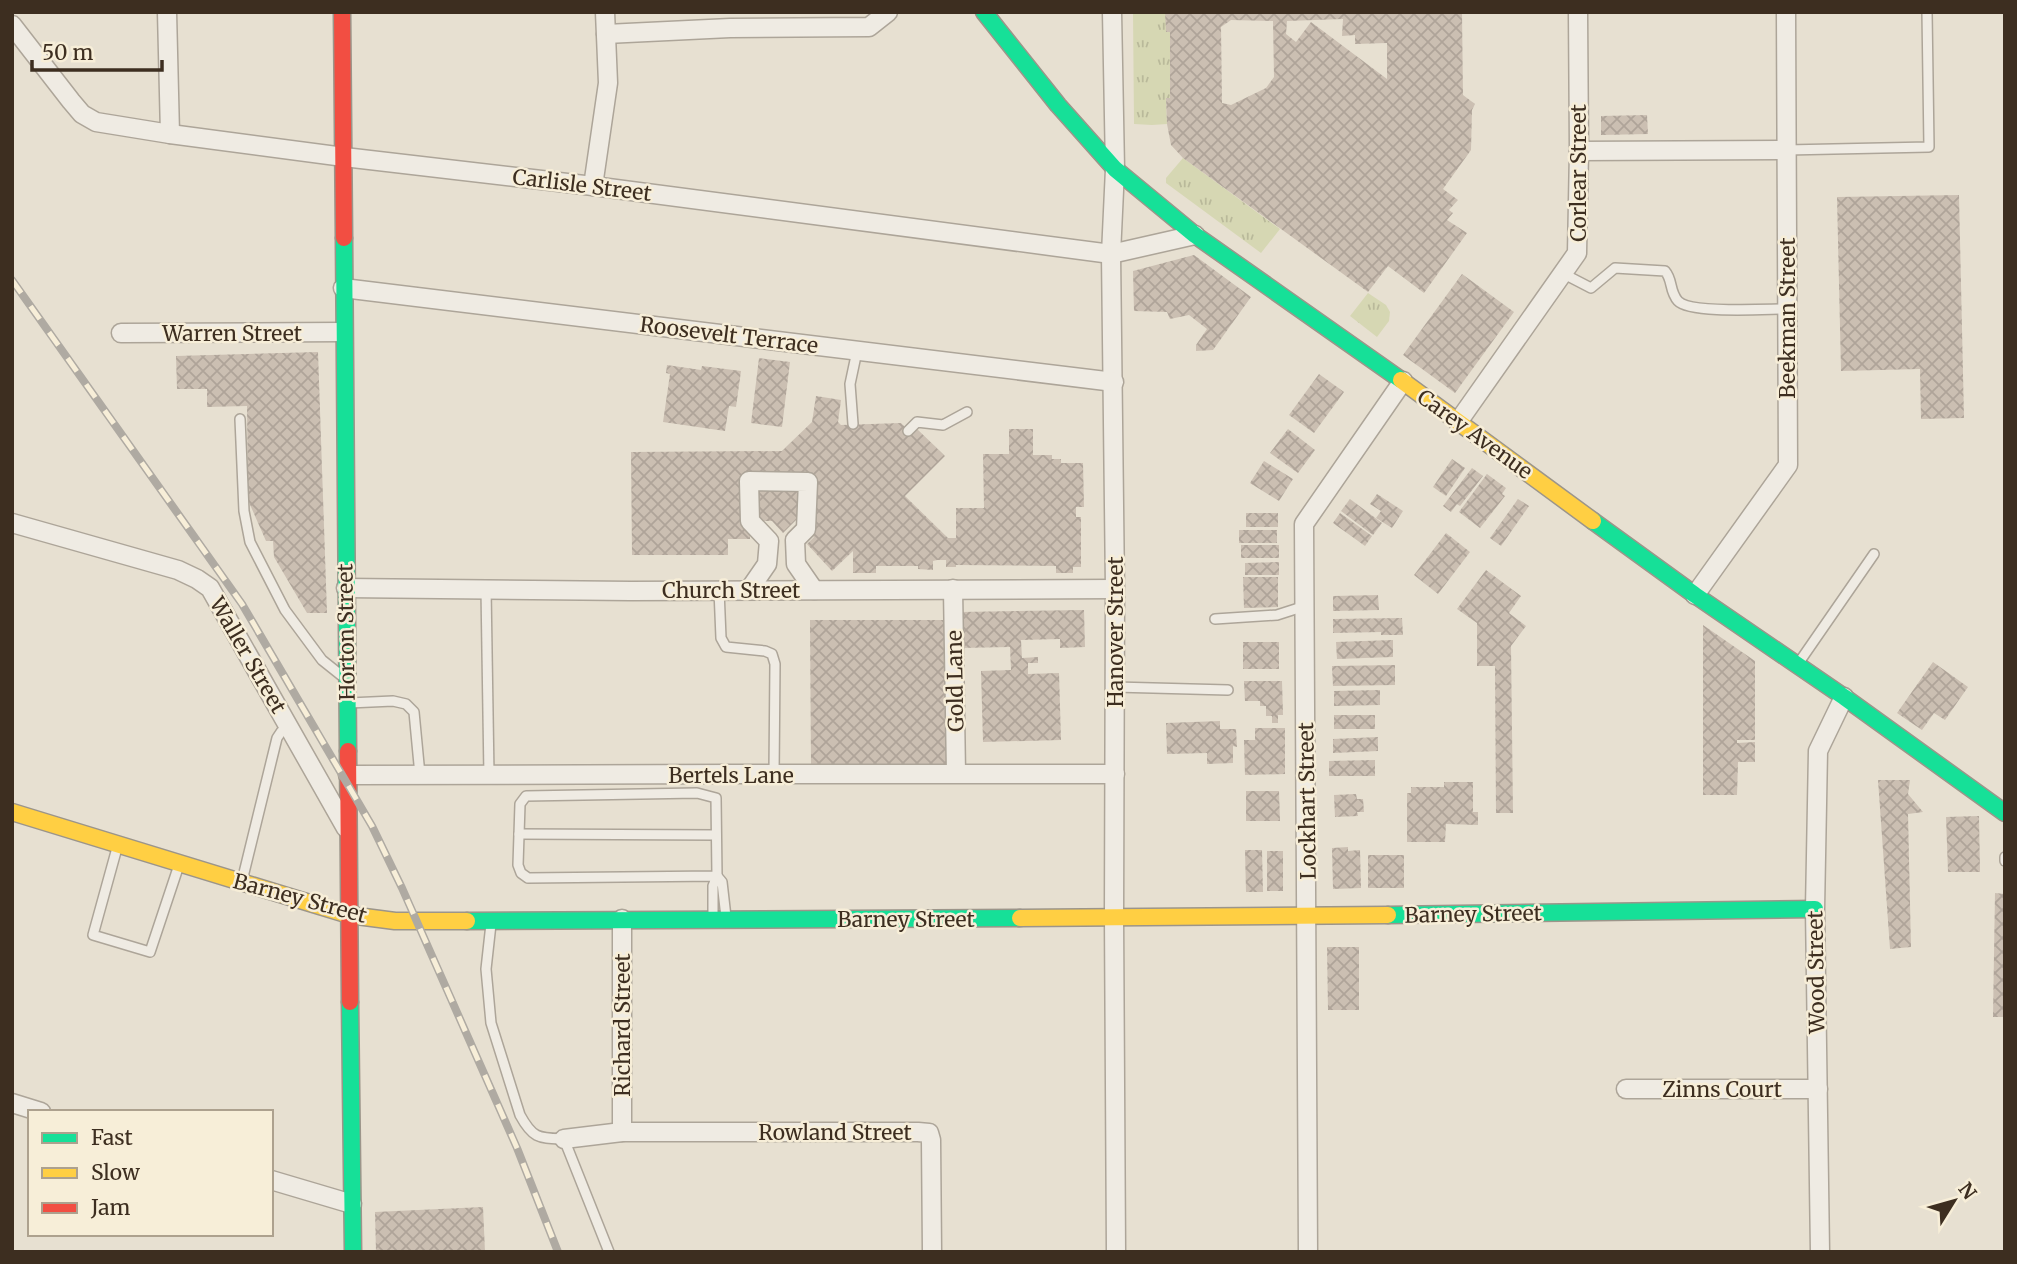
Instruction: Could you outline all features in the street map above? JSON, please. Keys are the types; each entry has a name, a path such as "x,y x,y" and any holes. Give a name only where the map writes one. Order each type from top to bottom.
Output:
{"main road":[{"name":"Horton Street","path":"342,12 353,1252"},
{"name":"Carey Avenue","path":"984,12 1058,105 1115,169 1195,235 1402,381 1695,595 1844,697 2005,813"},
{"name":"Barney Street","path":"12,812 349,915 395,921 1308,916 1815,909"}],"street":[{"path":"167,12 170,134"},
{"path":"593,186 608,83 606,12"},
{"path":"606,34 730,28 870,27 888,12"},
{"name":"Hanover Street","path":"1112,12 1115,169 1111,254 1114,382 1116,1252"},
{"name":"Corlear Street","path":"1458,422 1577,253 1578,12"},
{"name":"Beekman Street","path":"1695,595 1788,465 1786,12"},
{"name":"Carlisle Street","path":"12,25 82,114 96,122 344,157 593,186 1111,254 1195,235"},
{"path":"1579,151 1786,150"},
{"name":"Roosevelt Terrace","path":"343,288 1114,382"},
{"name":"Warren Street","path":"121,333 343,332"},
{"name":"Lockhart Street","path":"1308,1252 1304,524 1402,381"},
{"path":"749,590 767,564 769,541 750,521 749,481 808,482 806,529 795,540 796,564 814,590"},
{"name":"Waller Street","path":"12,523 178,570 210,588 348,831"},
{"name":"Church Street","path":"346,588 1115,589"},
{"name":"Gold Lane","path":"953,589 956,773"},
{"name":"Wood Street","path":"1820,1252 1815,909 1818,751 1844,697"},
{"name":"Bertels Lane","path":"348,775 1115,774"},
{"name":"Richard Street","path":"622,919 622,1132"},
{"name":"Zinns Court","path":"1626,1089 1818,1088"},
{"path":"12,1103 35,1110"},
{"path":"564,1139 622,1132"},
{"name":"Rowland Street","path":"622,1132 929,1133 932,1252"},
{"path":"273,1181 352,1204"}],"lane":[{"path":"1786,150 1929,147 1927,12"},
{"path":"1562,273 1591,288 1615,268 1665,271 1670,277 1672,293 1680,304 1698,309 1787,309"},
{"path":"853,424 850,384 857,351"},
{"path":"908,431 917,422 943,425 967,412"},
{"path":"240,419 244,511 250,542 285,610 322,660 347,679"},
{"path":"1797,665 1874,554"},
{"path":"486,589 489,775"},
{"path":"719,590 721,638 726,647 765,651 772,654 775,664 774,774"},
{"path":"1215,619 1277,615 1305,606"},
{"path":"1115,687 1228,690"},
{"path":"347,703 393,701 406,704 414,712 420,775"},
{"path":"241,883 277,738 288,727"},
{"path":"717,876 528,878 521,873 518,865 520,804 526,796 697,793 716,799 717,876 722,882 719,919"},
{"path":"519,834 716,835"},
{"path":"118,845 93,935 150,952 180,863"},
{"path":"492,920 486,969 491,1023 516,1104 526,1127 538,1138 564,1139 609,1252"}],"green space":[{"path":"1133,12 1165,12 1170,32 1170,98 1166,99 1167,124 1134,124"},
{"path":"1183,158 1280,229 1261,253 1166,183 1166,178"},
{"path":"1368,293 1386,305 1390,312 1389,321 1377,337 1350,316"}],"building":[{"path":"1165,12 1462,12 1463,95 1475,104 1472,110 1471,150 1443,189 1458,200 1449,210 1453,213 1447,220 1467,233 1424,293 1388,266 1368,292 1183,158 1171,145 1167,124 1166,98 1170,98 1170,32 1166,32","holes":["1343,19 1342,36 1355,35 1355,44 1387,43 1387,79 1311,22 1296,42 1286,34 1287,21","1231,20 1273,21 1274,77 1266,88 1231,105 1222,103 1221,27"]},
{"path":"1647,115 1648,134 1601,135 1601,116"},
{"path":"1959,195 1964,418 1921,419 1920,369 1841,371 1837,197"},
{"path":"1194,255 1251,297 1213,350 1196,351 1196,345 1207,329 1189,315 1170,319 1167,312 1134,311 1133,271"},
{"path":"1462,274 1514,312 1455,393 1403,355"},
{"path":"318,352 327,613 307,613 274,557 273,541 266,541 248,500 247,406 207,407 207,389 177,389 176,356"},
{"path":"759,358 790,362 782,427 751,423"},
{"path":"667,365 701,370 702,366 741,371 736,407 729,406 725,431 663,422 670,374 666,373"},
{"path":"1319,374 1344,392 1314,433 1289,415"},
{"path":"816,396 841,400 838,422 841,425 901,423 912,434 917,429 945,456 905,496 948,538 956,538 956,508 984,508 983,454 1009,454 1009,429 1033,429 1033,455 1052,455 1052,459 1061,459 1061,463 1083,463 1084,507 1076,507 1076,517 1081,517 1081,567 1073,567 1073,573 1056,573 1056,566 946,567 946,560 937,560 933,561 933,570 918,569 918,566 876,566 876,573 853,573 853,551 832,571 807,544 814,537 797,519 783,533 772,521 750,521 750,539 728,539 728,555 632,555 631,452 782,451 812,422"},
{"path":"1288,429 1315,450 1298,473 1270,453"},
{"path":"1452,459 1465,468 1446,496 1433,487"},
{"path":"1264,461 1293,479 1279,501 1250,483"},
{"path":"1472,468 1483,476 1460,506 1457,504 1451,512 1443,506"},
{"path":"1487,474 1506,488 1502,494 1505,496 1480,528 1459,512"},
{"path":"1377,494 1403,511 1392,528 1376,518 1381,511 1370,504"},
{"path":"1350,499 1382,523 1373,535 1341,511"},
{"path":"1518,499 1529,506 1501,546 1490,538"},
{"path":"1246,513 1278,513 1278,527 1246,527"},
{"path":"1340,513 1372,536 1365,546 1333,523"},
{"path":"1239,530 1277,530 1277,543 1239,543"},
{"path":"1446,533 1470,552 1438,594 1414,575"},
{"path":"1241,545 1279,545 1279,558 1241,558"},
{"path":"1279,562 1279,575 1245,575 1245,563"},
{"path":"1486,570 1521,596 1509,613 1526,626 1511,646 1513,813 1496,813 1495,666 1477,666 1477,623 1457,609"},
{"path":"1243,577 1278,577 1278,607 1244,608"},
{"path":"1378,595 1379,610 1333,611 1333,596"},
{"path":"1084,610 1085,647 1060,648 1060,639 1021,640 1022,658 1038,657 1038,663 1028,663 1028,674 1059,673 1061,740 983,742 981,671 1011,670 1010,647 961,648 960,612"},
{"path":"1402,618 1403,635 1381,635 1381,632 1333,633 1333,619"},
{"path":"810,620 945,620 946,764 811,765"},
{"path":"1703,625 1755,661 1755,740 1737,740 1737,743 1755,742 1755,762 1738,762 1737,795 1703,795"},
{"path":"1393,640 1393,657 1337,659 1336,642"},
{"path":"1243,642 1279,642 1279,669 1243,669"},
{"path":"1933,662 1968,687 1945,720 1934,713 1922,730 1897,713"},
{"path":"1395,665 1395,685 1333,686 1332,666"},
{"path":"1244,681 1282,681 1283,715 1278,715 1278,723 1272,723 1272,716 1266,716 1266,706 1260,706 1260,701 1245,701"},
{"path":"1380,690 1380,705 1334,706 1334,691"},
{"path":"1334,715 1375,715 1375,729 1334,729"},
{"path":"1220,721 1220,729 1236,729 1237,747 1233,746 1233,763 1207,764 1207,753 1167,754 1166,723"},
{"path":"1255,728 1285,728 1285,774 1245,775 1244,740 1255,740"},
{"path":"1378,737 1378,751 1333,753 1333,739"},
{"path":"1375,760 1375,776 1329,776 1329,761"},
{"path":"1878,780 1910,780 1908,794 1923,812 1908,814 1911,947 1890,949"},
{"path":"1444,782 1473,782 1473,812 1478,812 1478,825 1446,824 1445,842 1407,842 1407,793 1411,793 1411,787 1444,787"},
{"path":"1246,791 1279,791 1280,821 1246,821"},
{"path":"1356,794 1357,799 1363,799 1364,812 1357,812 1358,816 1335,817 1334,795"},
{"path":"1979,816 1980,872 1948,872 1946,817"},
{"path":"1348,847 1348,851 1360,850 1361,888 1333,889 1332,848"},
{"path":"1245,850 1262,850 1263,892 1246,892"},
{"path":"1267,851 1283,851 1283,891 1267,891"},
{"path":"1368,855 1404,855 1404,888 1368,888"},
{"path":"1995,893 2005,894 2005,1017 1993,1017"},
{"path":"1327,947 1359,947 1359,1010 1328,1010"},
{"path":"483,1207 485,1252 376,1252 375,1212"}],"railway":[{"path":"12,280 242,604 372,826 517,1148 558,1252"}],"traffic: fast":[{"path":"984,12 1058,105 1115,169 1195,235 1401,380"},
{"path":"344,238 348,751"},
{"path":"1593,521 2005,813"},
{"path":"1388,915 1815,909"},
{"path":"467,921 1020,918"},
{"path":"350,1002 353,1252"}],"traffic: slow":[{"path":"1401,380 1593,521"},
{"path":"12,812 349,915 395,921 467,921"},
{"path":"1020,918 1388,915"}],"traffic: jam":[{"path":"342,12 344,238"},
{"path":"348,751 350,1002"}]}
